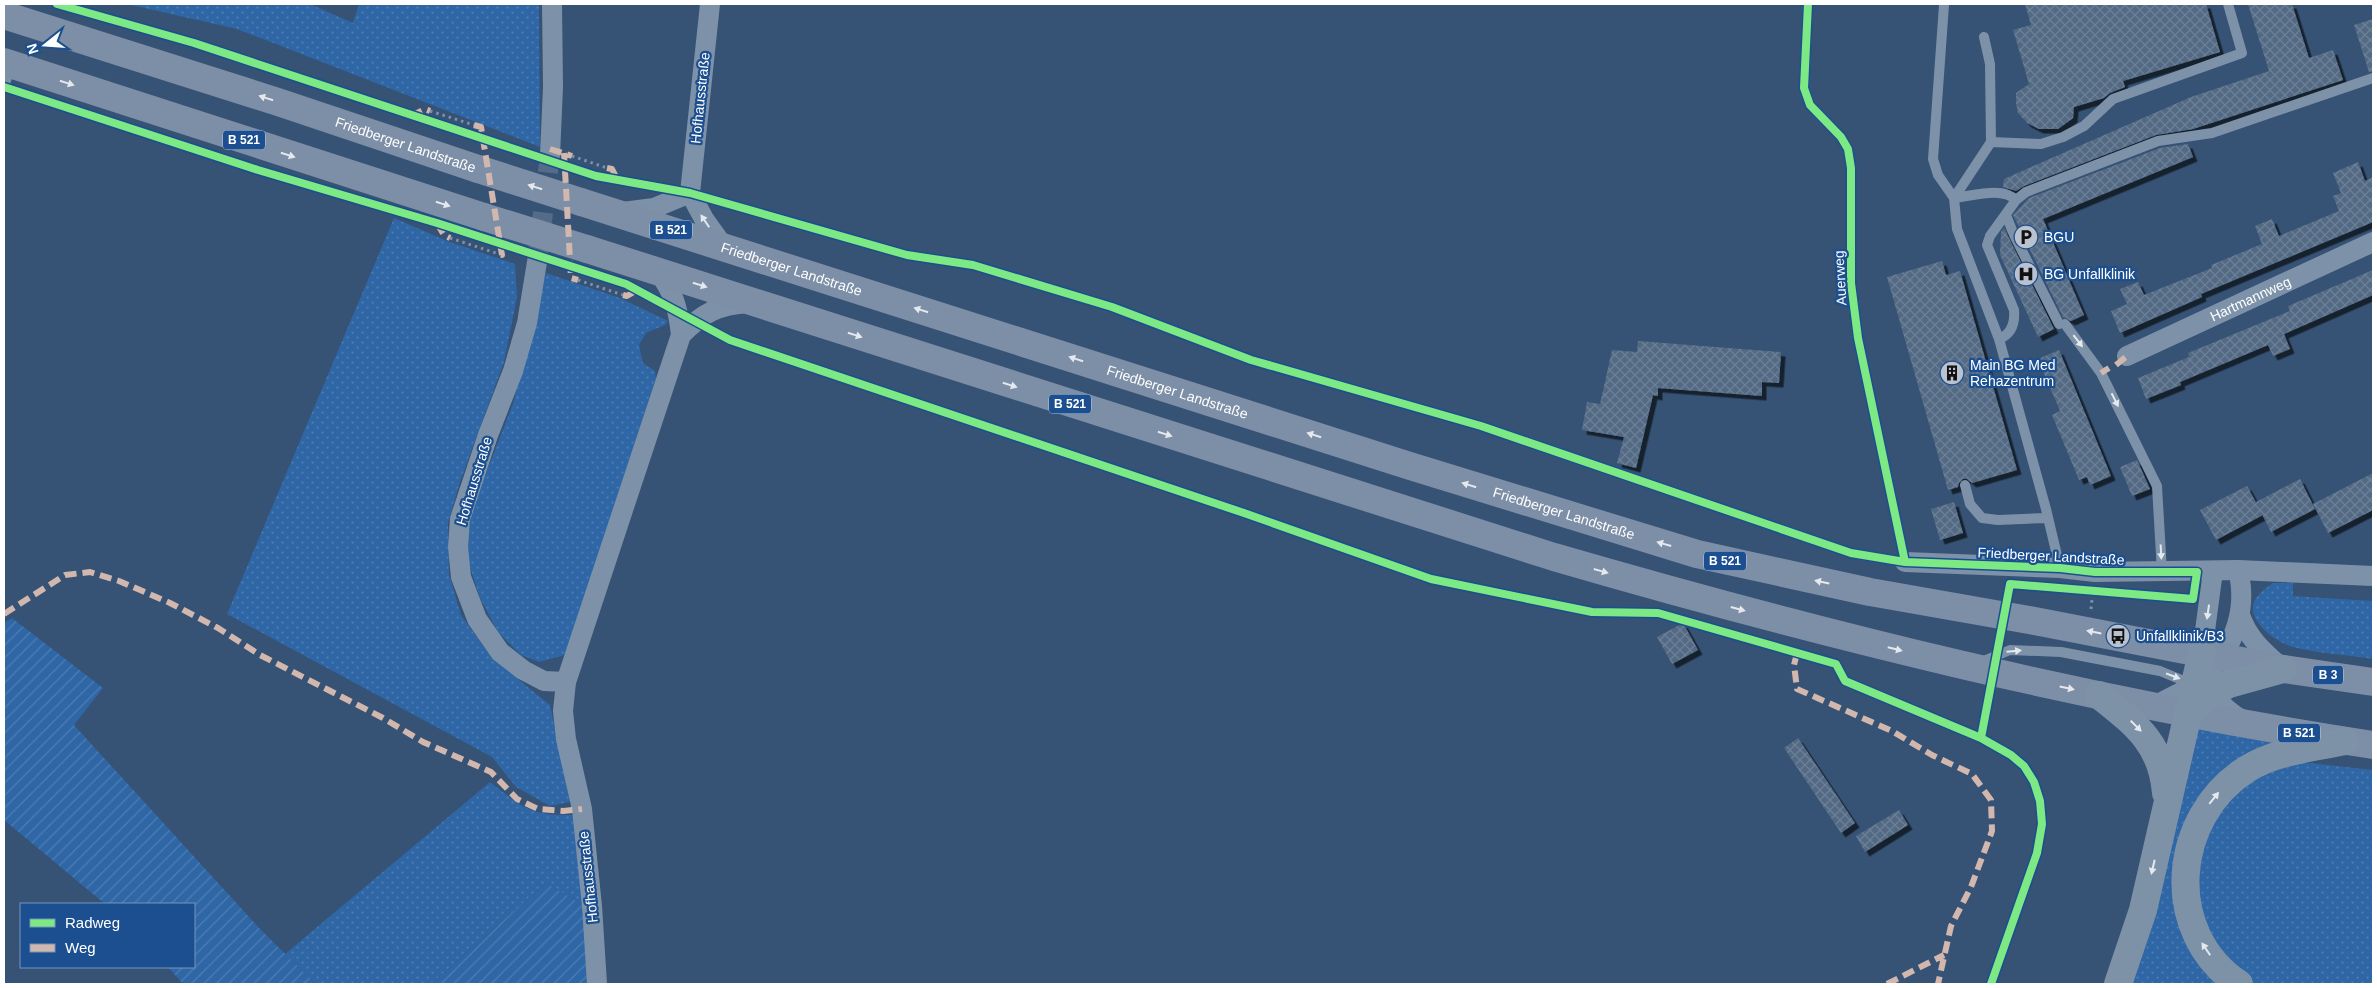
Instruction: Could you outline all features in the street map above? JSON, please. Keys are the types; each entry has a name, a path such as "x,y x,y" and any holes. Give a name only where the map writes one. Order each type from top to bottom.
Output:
{"highway":[{"name":"B 3","path":"2207,672 2229,684 2283,669"},
{"path":"2123,972 2143,910 2188,713 2207,672"},
{"path":"2099,695 2141,731 2156,752 2163,768 2167,806"},
{"path":"2239,984 2224,972 2212,958 2196,932 2190,915 2184,879 2189,848 2195,829 2215,796 2246,769 2266,759 2345,741"}],"main road":[{"name":"Friedberger Landstraße","path":"4,15 278,102 581,202 1455,480 1697,554 1870,592 2207,672 2283,669 2373,682"},
{"name":"B 521","path":"6,71 658,271 753,303 1563,560 1785,622 1968,667 2188,713 2373,746"}],"street":[{"path":"550,155 553,88 552,4"},
{"name":"Hofhausstraße","path":"690,193 710,4"},
{"path":"618,213 654,208 690,193 704,219 724,247"},
{"name":"Hartmannweg","path":"2127,356 2373,242"},
{"name":"Hofhausstraße","path":"537,262 527,323 513,372 488,435 460,519 458,546 461,578 477,619 500,652 523,670 544,681 566,682"},
{"name":"Hofhausstraße","path":"597,984 592,906 582,809 564,720 566,682 681,335 678,310 672,292 658,271"},
{"path":"681,335 709,312 728,304 753,303"},
{"name":"Friedberger Landstraße","path":"1905,562 2060,568 2095,572 2238,570 2373,576"},
{"path":"2155,706 2207,672 2235,634 2240,615 2242,585 2238,570"},
{"path":"2213,571 2207,672 2228,711 2254,725"},
{"path":"2240,615 2244,627 2253,641 2283,669"}],"lane":[{"name":"Auerweg","path":"1808,4 1804,88 1810,105 1842,137 1848,149 1851,168 1851,283 1858,338 1905,562"},
{"path":"1991,142 2041,144 2063,137 2084,126 2106,104 2120,96 2242,53 2228,4"},
{"path":"1944,5 1933,160 1938,175 1954,198 1957,229 1999,339 2060,568"},
{"path":"1954,198 1991,142 1990,64 1984,37"},
{"path":"1999,339 2005,337 2011,329 2015,320 2014,310 1987,244 1990,236 2016,200 2026,192 2158,141 2212,133 2373,78"},
{"path":"1954,198 1999,193 2010,194 2016,200"},
{"path":"2006,215 2014,234 2062,324 2101,373 2157,486 2162,572"},
{"path":"1481,426 1851,553 1905,562"},
{"path":"1965,485 1970,504 1982,518 1998,520 2048,518"},
{"path":"1968,667 2010,650 2061,652 2160,671 2207,672"}],"path":[{"path":"430,111 474,125"},
{"path":"572,156 608,168"},
{"path":"450,238 499,254"},
{"path":"578,280 623,295"}],"shaded area":[{"path":"127,4 310,4 353,23 359,4 539,4 540,147 237,29"},
{"path":"394,218 447,241 515,264 517,297 504,362 460,482 448,523 449,574 461,615 492,658 550,705 570,802 550,806 516,787 492,757 227,614"},
{"path":"546,273 620,298 668,321 665,325 646,333 639,345 643,363 655,371 656,379 565,655 539,662 521,655 498,632 480,598 465,552 472,509 513,404"},
{"path":"2273,583 2293,583 2293,596 2373,601 2373,659 2290,646 2270,635 2258,623 2253,609 2254,602 2258,596"},
{"path":"12,618 103,688 74,725 262,931 316,984 183,984 169,968 195,968 195,903 104,903 4,820 4,623"},
{"path":"2197,727 2299,745 2254,758 2179,848 2224,984 2129,984"},
{"path":"2301,762 2373,770 2373,983 2371,984 2257,984 2241,977 2211,944 2194,900 2198,836 2244,780"},
{"path":"490,782 519,804 536,812 573,815 583,905 546,883 431,984 316,984 285,954"},
{"path":"546,883 583,905 588,984 431,984"}],"building":[{"path":"2025,4 2206,4 2220,52 2123,81 2125,87 2110,93 2104,98 2074,107 2073,118 2058,129 2039,129 2027,123 2018,113 2016,103 2016,93 2029,84 2013,30 2031,25"},
{"path":"2248,4 2292,4 2309,58 2333,50 2343,80 2193,129 2156,135 2024,186 2016,191 2003,187 2004,179 2191,97 2269,71"},
{"path":"2373,19 2373,71 2369,72 2354,25"},
{"path":"2188,144 2193,157 2043,219 2084,315 2071,321 2063,317 2013,215 2029,198 2160,148"},
{"path":"2358,162 2365,181 2373,177 2373,222 2201,294 2202,297 2120,333 2111,311 2127,304 2120,289 2138,282 2144,295 2212,268 2211,265 2262,244 2255,226 2272,219 2279,236 2339,211 2333,196 2341,193 2333,173"},
{"path":"2004,228 2054,329 2038,337 2000,255 2001,232"},
{"name":"Main BG Med Rehazentrum","path":"1942,261 1946,275 1960,271 2017,470 1972,483 1967,479 1963,479 1958,487 1948,490 1887,277"},
{"path":"2373,270 2373,295 2284,334 2290,349 2273,356 2268,345 2180,382 2181,385 2146,399 2138,378 2189,357 2188,353 2290,311 2288,306"},
{"path":"1638,341 1781,352 1779,383 1762,382 1762,396 1658,388 1658,396 1653,395 1636,468 1617,463 1624,437 1582,430 1587,402 1600,404 1612,350 1637,352"},
{"path":"2059,350 2111,476 2090,485 2087,477 2079,480 2052,415 2060,411 2038,359"},
{"path":"2137,460 2150,489 2132,496 2120,467"},
{"path":"2373,473 2373,510 2328,533 2313,504"},
{"path":"2300,479 2315,509 2271,532 2256,502"},
{"path":"2247,486 2263,515 2216,540 2200,510"},
{"path":"1954,502 1963,533 1940,540 1931,509"},
{"path":"1683,623 1698,650 1672,664 1657,637"},
{"path":"1798,738 1855,823 1841,833 1784,748"},
{"path":"1899,810 1908,825 1865,852 1856,836"}],"tunnel":[{"path":"537,262 550,155"}],"marked path":[{"path":"411,116 425,109 430,111"},
{"path":"474,125 481,127 502,255 499,254"},
{"path":"550,149 572,156"},
{"path":"564,153 571,278 578,280"},
{"path":"607,168 612,169 617,179"},
{"path":"437,223 444,235 450,238"},
{"path":"623,295 627,296 639,289"},
{"path":"2116,365 2127,356"},
{"path":"2101,373 2109,368"},
{"path":"4,614 65,575 90,572 119,581 170,603 218,628 260,655 383,718 423,742 491,772 517,799 538,809 563,811 582,809"},
{"path":"1797,653 1794,665 1797,689 1892,731 1932,755 1972,774 1991,800 1992,831 1971,887 1951,926 1938,984"},
{"path":"1887,984 1944,955"}],"cycle path":[{"path":"57,4 194,43 596,176 690,193 907,255 973,265 1112,307 1251,360 1481,426 1851,553 1905,562 2060,568 2095,572 2197,572 2193,599 2010,584 1981,738 2011,755 2024,766 2034,782 2040,801 2042,824 2037,853 1991,984"},
{"path":"1808,4 1804,88 1810,105 1841,137 1848,149 1851,168 1851,283 1858,338 1905,562"},
{"path":"4,87 258,170 437,223 626,284 730,340 1244,513 1431,579 1592,612 1658,613 1836,664 1845,681 1981,738"}],"place":[{"name":"BGU","path":"2026,237"},
{"name":"BG Unfallklinik","path":"2026,274"},
{"name":"Main BG Med Rehazentrum","path":"1952,373"},
{"name":"Unfallklinik/B3","path":"2118,636"}]}
